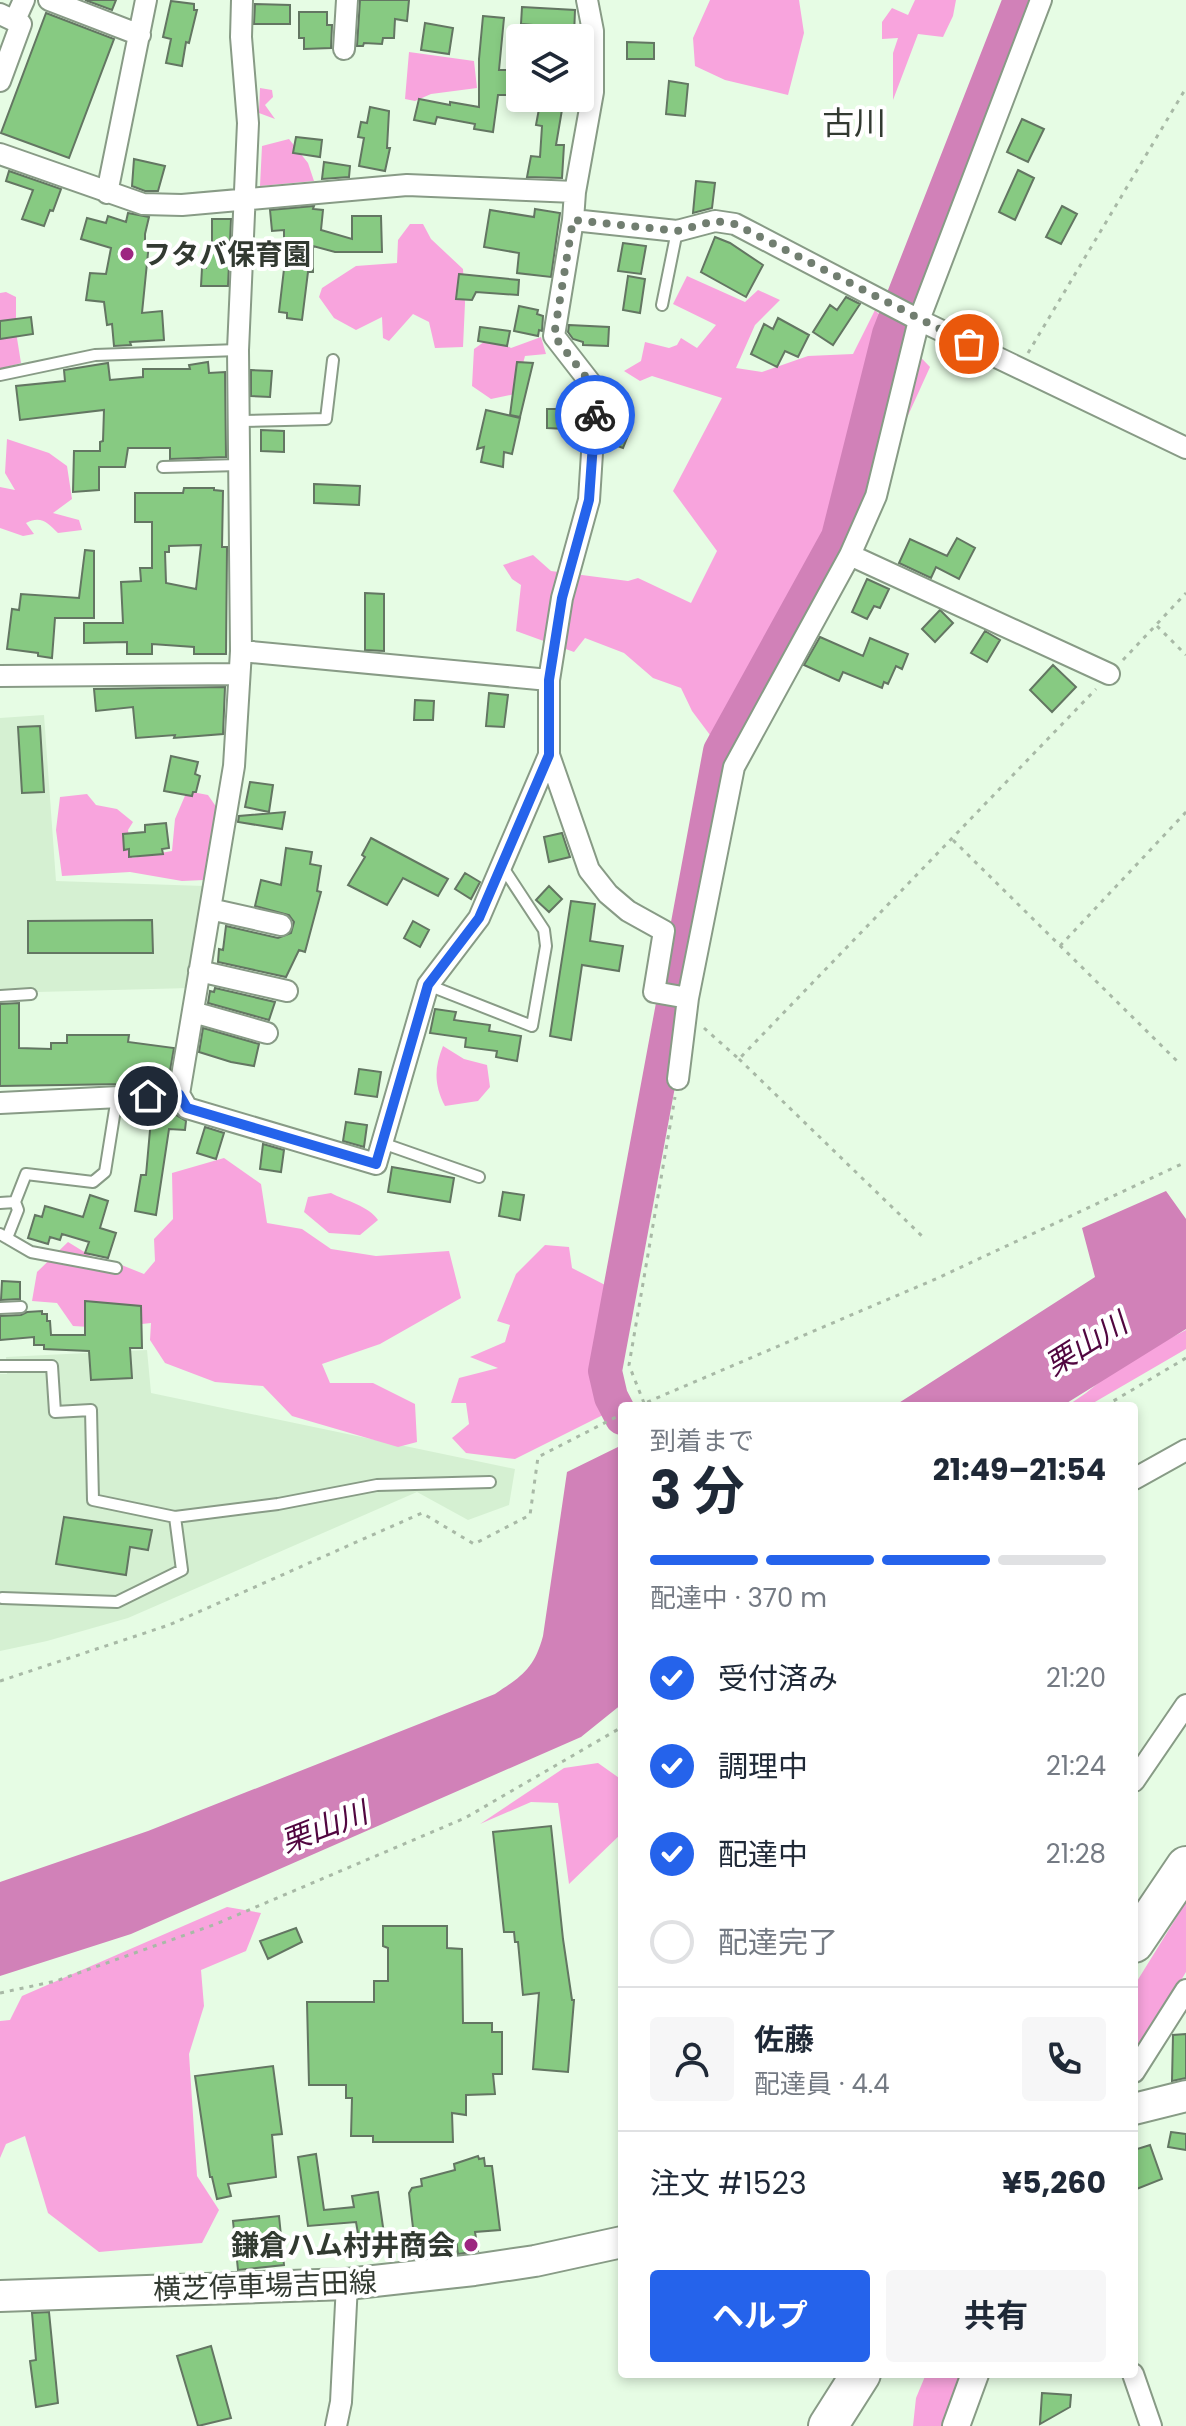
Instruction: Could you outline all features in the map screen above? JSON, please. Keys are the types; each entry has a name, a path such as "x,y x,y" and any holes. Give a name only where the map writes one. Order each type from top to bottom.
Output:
{"highway":[{"path":"1138,1937 1186,1866"},
{"path":"828,2426 858,2378"}],"main road":[{"path":"1138,2108 1186,2096"},
{"name":"横芝停車場吉田線","path":"0,2296 347,2284 535,2261 618,2243"}],"street":[{"path":"0,81 21,24 7,17 24,0"},
{"path":"49,0 140,35"},
{"path":"107,193 146,0"},
{"path":"242,0 241,37 248,123 238,350 241,651 234,766 179,1094 187,1108 376,1164 428,985 479,918 549,755"},
{"path":"344,49 347,0"},
{"path":"587,0 593,31 593,92 554,336 596,390 589,500 562,598 549,680 549,755 589,870 608,894 628,911 664,931 654,992 687,1005"},
{"path":"678,1079 687,1005 734,767 850,555 876,496 919,320 1041,0"},
{"path":"0,154 143,204 182,205 407,185 575,192"},
{"path":"573,220 677,231 715,221 735,224 919,320 1186,448"},
{"path":"850,555 1109,674"},
{"path":"241,651 549,680"},
{"path":"0,676 238,674"},
{"path":"210,909 281,925"},
{"path":"199,971 287,991"},
{"path":"193,1012 267,1033"},
{"path":"0,1103 179,1094"},
{"path":"1138,1477 1186,1450"},
{"path":"1138,1775 1186,1705"},
{"path":"1138,2066 1186,1990"},
{"path":"336,2426 341,2402 347,2284"},
{"path":"956,2426 974,2378"},
{"path":"1134,2378 1151,2426"}],"lane":[{"path":"662,305 677,231"},
{"path":"0,375 95,355 238,350"},
{"path":"240,421 326,419 333,360"},
{"path":"163,467 239,465"},
{"path":"428,985 532,1026 546,946 544,930 502,866"},
{"path":"0,996 31,994"},
{"path":"116,1268 31,1252 4,1236 18,1210 15,1202 26,1174 93,1182 105,1172 117,1097"},
{"path":"382,1143 479,1177"},
{"path":"0,1203 15,1202"},
{"path":"0,1308 21,1307"},
{"path":"0,1366 52,1366 55,1412 91,1410 93,1500 175,1517 278,1504 377,1485 490,1482"},
{"path":"2,1598 117,1602 182,1570 175,1517"}],"path":[{"path":"1018,368 1186,88"},
{"path":"739,1059 1186,593"},
{"path":"1157,626 1186,655"},
{"path":"1060,946 1186,812"},
{"path":"952,840 1178,1062"},
{"path":"687,1005 924,1238"},
{"path":"644,1402 629,1365 678,1079"},
{"path":"646,1402 938,1278 1186,1162"},
{"path":"1112,1402 1186,1358"},
{"path":"0,1681 169,1625 422,1513 474,1544 530,1515 538,1457 618,1416"},
{"path":"0,1993 56,1981 216,1924 465,1818 618,1729"}],"shaded area":[{"path":"710,0 799,0 804,33 788,95 725,80 695,66 693,38"},
{"path":"915,0 956,0 953,16 943,37 918,34 893,100 893,53 898,38 882,39 882,22 892,8 908,15"},
{"path":"409,52 474,61 477,88 431,94 415,101 405,99"},
{"path":"260,88 272,90 273,97 265,105 275,119 259,113"},
{"path":"289,139 308,163 314,181 260,186 262,146"},
{"path":"410,224 423,224 431,239 463,269 463,347 435,348 429,322 413,314 389,341 383,338 382,317 356,330 334,318 319,297 322,288 356,266 397,263 398,240"},
{"path":"687,276 745,302 758,290 780,300 755,325 736,368 762,372 808,356 853,354 875,310 930,367 848,548 754,684 710,735 692,711 681,688 653,678 624,653 585,638 574,652 516,631 521,585 512,579 503,565 533,555 551,571 628,581 638,578 691,603 717,551 673,491 722,398 652,376 640,381 624,371 641,361 645,342 669,348 677,345 681,338 697,348 716,325 673,304"},
{"path":"6,292 16,297 16,332 21,363 0,369 0,293"},
{"path":"491,337 511,348 541,337 546,354 525,356 515,394 491,399 472,386 474,349"},
{"path":"7,439 49,453 67,466 72,499 53,513 79,520 82,530 58,533 40,520 26,523 34,534 23,536 0,528 0,487 15,490 5,473"},
{"path":"44,715 56,881 204,886 190,988 0,993 0,718"},
{"path":"187,791 208,795 219,811 226,879 182,881 130,872 62,876 56,830 60,797 87,794 96,805 117,809 133,822 128,830 132,858 172,851 175,819"},
{"path":"443,1046 464,1059 487,1065 490,1087 478,1101 445,1106 436,1076"},
{"path":"224,1158 261,1184 267,1223 302,1229 331,1249 376,1256 449,1251 461,1298 380,1344 322,1364 330,1383 373,1383 415,1404 417,1442 398,1447 292,1416 263,1386 215,1382 165,1363 150,1340 151,1323 106,1328 73,1326 57,1303 32,1301 37,1272 68,1242 99,1261 119,1264 144,1274 155,1261 154,1239 173,1219 172,1173"},
{"path":"331,1193 363,1207 378,1220 360,1235 329,1233 304,1212 308,1197"},
{"path":"545,1245 569,1247 572,1268 609,1287 599,1363 607,1413 515,1459 466,1453 452,1438 469,1424 466,1403 451,1403 459,1378 498,1368 470,1357 505,1342 510,1325 497,1321 516,1274"},
{"path":"1186,1330 1186,1349 1095,1402 1073,1402 1124,1362"},
{"path":"147,1350 151,1393 515,1469 509,1505 468,1520 417,1492 128,1618 0,1651 0,1374 7,1374 6,1357"},
{"path":"598,1763 618,1777 618,1837 569,1884 558,1803 531,1802 480,1824 564,1768"},
{"path":"1186,1902 1186,1972 1138,2051 1138,1980"},
{"path":"227,1907 261,1913 246,1951 201,1970 204,2006 189,2054 197,2176 219,2210 202,2243 99,2252 48,2213 25,2136 6,2144 0,2158 0,2021 10,2020 22,1996"},
{"path":"924,2378 964,2378 945,2426 913,2426 916,2398"}],"water":[{"name":"栗山川","path":"1166,1191 1186,1219 1186,1329 1068,1402 900,1402 1095,1277 1082,1228"},
{"name":"栗山川","path":"618,1447 618,1707 581,1737 131,1934 0,1976 0,1882 148,1831 495,1694 520,1676 536,1656 543,1636 567,1472"}],"building":[{"path":"85,0 116,0 112,10"},
{"path":"360,0 409,0 407,21 395,19 394,38 383,38 382,44 364,43 357,46"},
{"path":"171,1 194,4 194,10 197,10 182,66 166,63 171,39 163,37"},
{"path":"255,4 290,5 290,24 254,24"},
{"path":"522,7 575,10 574,24 521,24"},
{"path":"299,12 327,12 327,25 332,25 331,48 304,49 304,38 299,38"},
{"path":"46,13 114,39 69,158 1,133"},
{"path":"483,16 504,18 499,70 506,70 506,95 498,95 493,132 474,129 475,124 437,117 435,124 414,120 419,99 479,107"},
{"path":"425,23 453,28 449,54 421,50"},
{"path":"627,42 654,43 654,59 627,59"},
{"path":"669,81 688,84 685,116 666,114"},
{"path":"370,107 389,111 387,148 390,148 385,171 359,166 364,138 358,137 361,122 367,123"},
{"path":"538,112 562,112 556,145 564,145 562,178 527,177 531,156 540,157 542,126 536,125"},
{"path":"1022,119 1044,129 1028,162 1007,152"},
{"path":"296,137 322,140 320,157 293,153"},
{"path":"134,159 165,166 158,191 145,191 132,186"},
{"path":"324,162 350,166 349,177 322,179"},
{"path":"1018,170 1034,178 1015,220 999,212"},
{"path":"9,171 61,189 44,226 22,219 33,190 6,181"},
{"path":"696,181 715,183 712,208 693,213"},
{"path":"314,206 313,209 323,210 321,230 352,239 352,216 381,216 382,252 335,252 313,246 313,272 308,272 302,320 287,318 287,313 279,312 284,230 272,231 270,210"},
{"path":"1062,206 1077,214 1061,244 1046,237"},
{"path":"535,209 560,213 551,277 517,273 519,253 484,247 490,210 534,217"},
{"path":"128,213 149,217 145,234 145,243 149,243 142,313 162,311 164,340 114,346 112,324 107,325 104,302 86,300 90,273 106,274 111,248 81,239 87,218 106,223 108,216 126,222"},
{"path":"212,219 231,219 228,286 201,286 202,268 206,268 206,250 212,250"},
{"path":"715,237 763,265 746,297 701,272"},
{"path":"623,243 646,246 641,274 618,271"},
{"path":"459,274 519,280 518,295 476,292 472,300 456,299"},
{"path":"628,276 645,279 640,313 623,310"},
{"path":"846,297 860,304 833,345 813,332 830,305 837,310"},
{"path":"519,306 538,310 537,314 543,316 542,331 539,330 538,336 514,331"},
{"path":"31,317 33,334 0,339 0,321"},
{"path":"778,318 809,335 798,357 785,351 777,367 751,354 764,324 773,329"},
{"path":"569,325 609,327 608,346 583,345 568,332"},
{"path":"480,327 510,331 507,346 478,341"},
{"path":"208,362 209,373 225,372 226,457 170,459 170,448 128,448 125,467 99,467 99,490 73,492 74,451 100,451 104,410 20,420 16,386 65,381 64,370 108,363 110,380 143,377 143,369 190,369 189,365"},
{"path":"517,362 533,363 520,417 510,415"},
{"path":"251,370 272,371 270,397 251,396"},
{"path":"547,409 566,409 565,429 547,428"},
{"path":"486,410 520,418 512,454 504,452 503,467 481,462 484,447 477,449"},
{"path":"607,425 629,433 623,448 606,442"},
{"path":"261,430 284,431 284,452 261,451"},
{"path":"314,484 360,486 359,505 314,503"},
{"path":"184,488 223,491 222,547 227,547 226,654 194,654 194,647 152,644 152,654 127,654 127,642 84,643 84,623 123,623 121,582 141,581 140,568 152,568 152,522 135,522 135,493 183,493","holes":["201,545 196,589 166,583 165,552 169,552 169,546"]},
{"path":"957,538 975,548 959,579 936,567 931,578 899,563 910,539 947,556"},
{"path":"85,550 94,551 94,618 55,618 52,658 7,649 12,609 19,610 21,594 79,598"},
{"path":"867,579 889,589 880,608 874,606 867,619 852,612"},
{"path":"365,593 384,594 384,651 365,650"},
{"path":"940,610 953,623 935,642 922,629"},
{"path":"985,631 1000,640 987,662 971,653"},
{"path":"820,637 863,656 870,638 908,654 902,669 896,666 888,684 884,682 882,688 843,672 839,681 804,665"},
{"path":"1053,665 1076,687 1052,712 1030,690"},
{"path":"225,687 223,734 136,738 133,707 96,711 94,689"},
{"path":"489,693 508,695 504,727 486,726"},
{"path":"415,700 434,701 433,720 414,720"},
{"path":"40,726 44,792 22,793 18,727"},
{"path":"171,756 198,762 195,774 200,776 192,796 164,791"},
{"path":"250,782 273,785 269,812 245,807"},
{"path":"285,812 282,829 238,822 239,816"},
{"path":"166,823 169,848 162,849 163,854 129,857 129,849 124,850 123,834 145,832 145,825"},
{"path":"562,833 570,857 549,862 544,837"},
{"path":"371,838 448,879 438,896 403,878 387,905 348,885 365,857 362,855"},
{"path":"286,848 312,852 310,864 321,866 317,891 321,892 305,952 299,950 286,977 218,962 226,926 278,938 291,933 294,922 289,915 255,906 261,880 281,885"},
{"path":"465,873 480,882 471,899 455,889"},
{"path":"549,886 562,899 549,912 536,900"},
{"path":"571,901 595,904 590,941 623,946 619,971 582,965 571,1040 550,1036"},
{"path":"152,920 153,953 28,953 28,921"},
{"path":"413,921 429,930 420,947 404,938"},
{"path":"215,988 275,1002 269,1020 208,1003 210,991 214,992"},
{"path":"19,1003 19,1048 51,1049 51,1043 67,1043 67,1035 129,1035 128,1042 174,1048 168,1082 125,1078 125,1084 0,1086 0,1004"},
{"path":"435,1009 456,1012 454,1020 490,1025 489,1031 521,1036 517,1061 496,1057 497,1051 465,1047 466,1038 430,1033"},
{"path":"203,1028 259,1044 254,1066 199,1052"},
{"path":"359,1069 381,1072 377,1097 355,1094"},
{"path":"152,1108 169,1108 168,1115 176,1115 186,1121 185,1130 169,1129 156,1215 135,1211 141,1175 146,1175"},
{"path":"346,1122 367,1125 364,1147 343,1141"},
{"path":"205,1127 224,1133 216,1159 197,1153"},
{"path":"263,1144 284,1150 281,1172 260,1169"},
{"path":"392,1167 454,1178 450,1202 388,1192"},
{"path":"503,1192 524,1195 520,1220 499,1216"},
{"path":"90,1195 108,1201 100,1228 116,1233 108,1258 85,1253 89,1242 62,1234 60,1240 50,1237 48,1244 28,1238 35,1215 42,1217 45,1206 83,1217"},
{"path":"2,1281 20,1282 20,1299 1,1300"},
{"path":"85,1301 141,1306 142,1348 130,1348 132,1378 91,1380 89,1351 44,1349 44,1345 34,1345 34,1337 0,1340 0,1316 42,1311 50,1321 51,1335 85,1335"},
{"path":"64,1517 152,1530 148,1550 130,1547 126,1575 56,1564"},
{"path":"551,1826 563,1939 574,2000 568,2072 533,2069 539,1993 523,1995 518,1942 515,1942 514,1932 504,1932 493,1832"},
{"path":"383,1926 447,1926 447,1948 462,1949 463,2023 492,2023 492,2032 502,2032 502,2074 493,2074 495,2094 466,2095 466,2115 452,2113 453,2142 373,2142 373,2136 351,2136 352,2098 346,2098 346,2085 309,2085 307,2002 374,2002 374,1981 388,1981 388,1948 383,1946"},
{"path":"296,1928 302,1942 268,1959 260,1941"},
{"path":"1186,2034 1186,2078 1172,2081 1173,2035"},
{"path":"273,2066 282,2134 272,2135 276,2177 228,2184 231,2196 217,2199 210,2177 195,2076"},
{"path":"1171,2132 1186,2134 1186,2150 1168,2147"},
{"path":"1150,2145 1162,2179 1138,2188 1138,2149"},
{"path":"316,2154 324,2210 354,2207 352,2196 378,2192 385,2241 360,2245 356,2222 308,2226 298,2157"},
{"path":"478,2156 479,2159 484,2158 485,2166 492,2166 500,2230 475,2232 478,2251 458,2254 456,2239 415,2245 409,2193 412,2188 422,2186 421,2179 455,2170 454,2164"},
{"path":"279,2216 284,2265 238,2270 233,2221"},
{"path":"49,2312 58,2403 36,2407 30,2361 36,2360 32,2313"},
{"path":"211,2346 231,2418 198,2426 177,2356"},
{"path":"1042,2393 1071,2395 1070,2407 1040,2424"}],"waterway":[{"path":"618,1410 611,1397 605,1371 720,751 838,537 889,334 1020,0"}],"way so far":[{"path":"595,415 596,390 554,336 573,220 677,231 715,221 735,224 969,344"}],"place":[{"name":"フタバ保育園","path":"127,254"},
{"name":"鎌倉ハム村井商会","path":"471,2245"}],"district":[{"name":"古川","path":"854,122"}],"route":[{"path":"148,1096 179,1094 187,1108 376,1164 428,985 479,918 549,755 549,680 562,598 589,500 595,415"}]}
